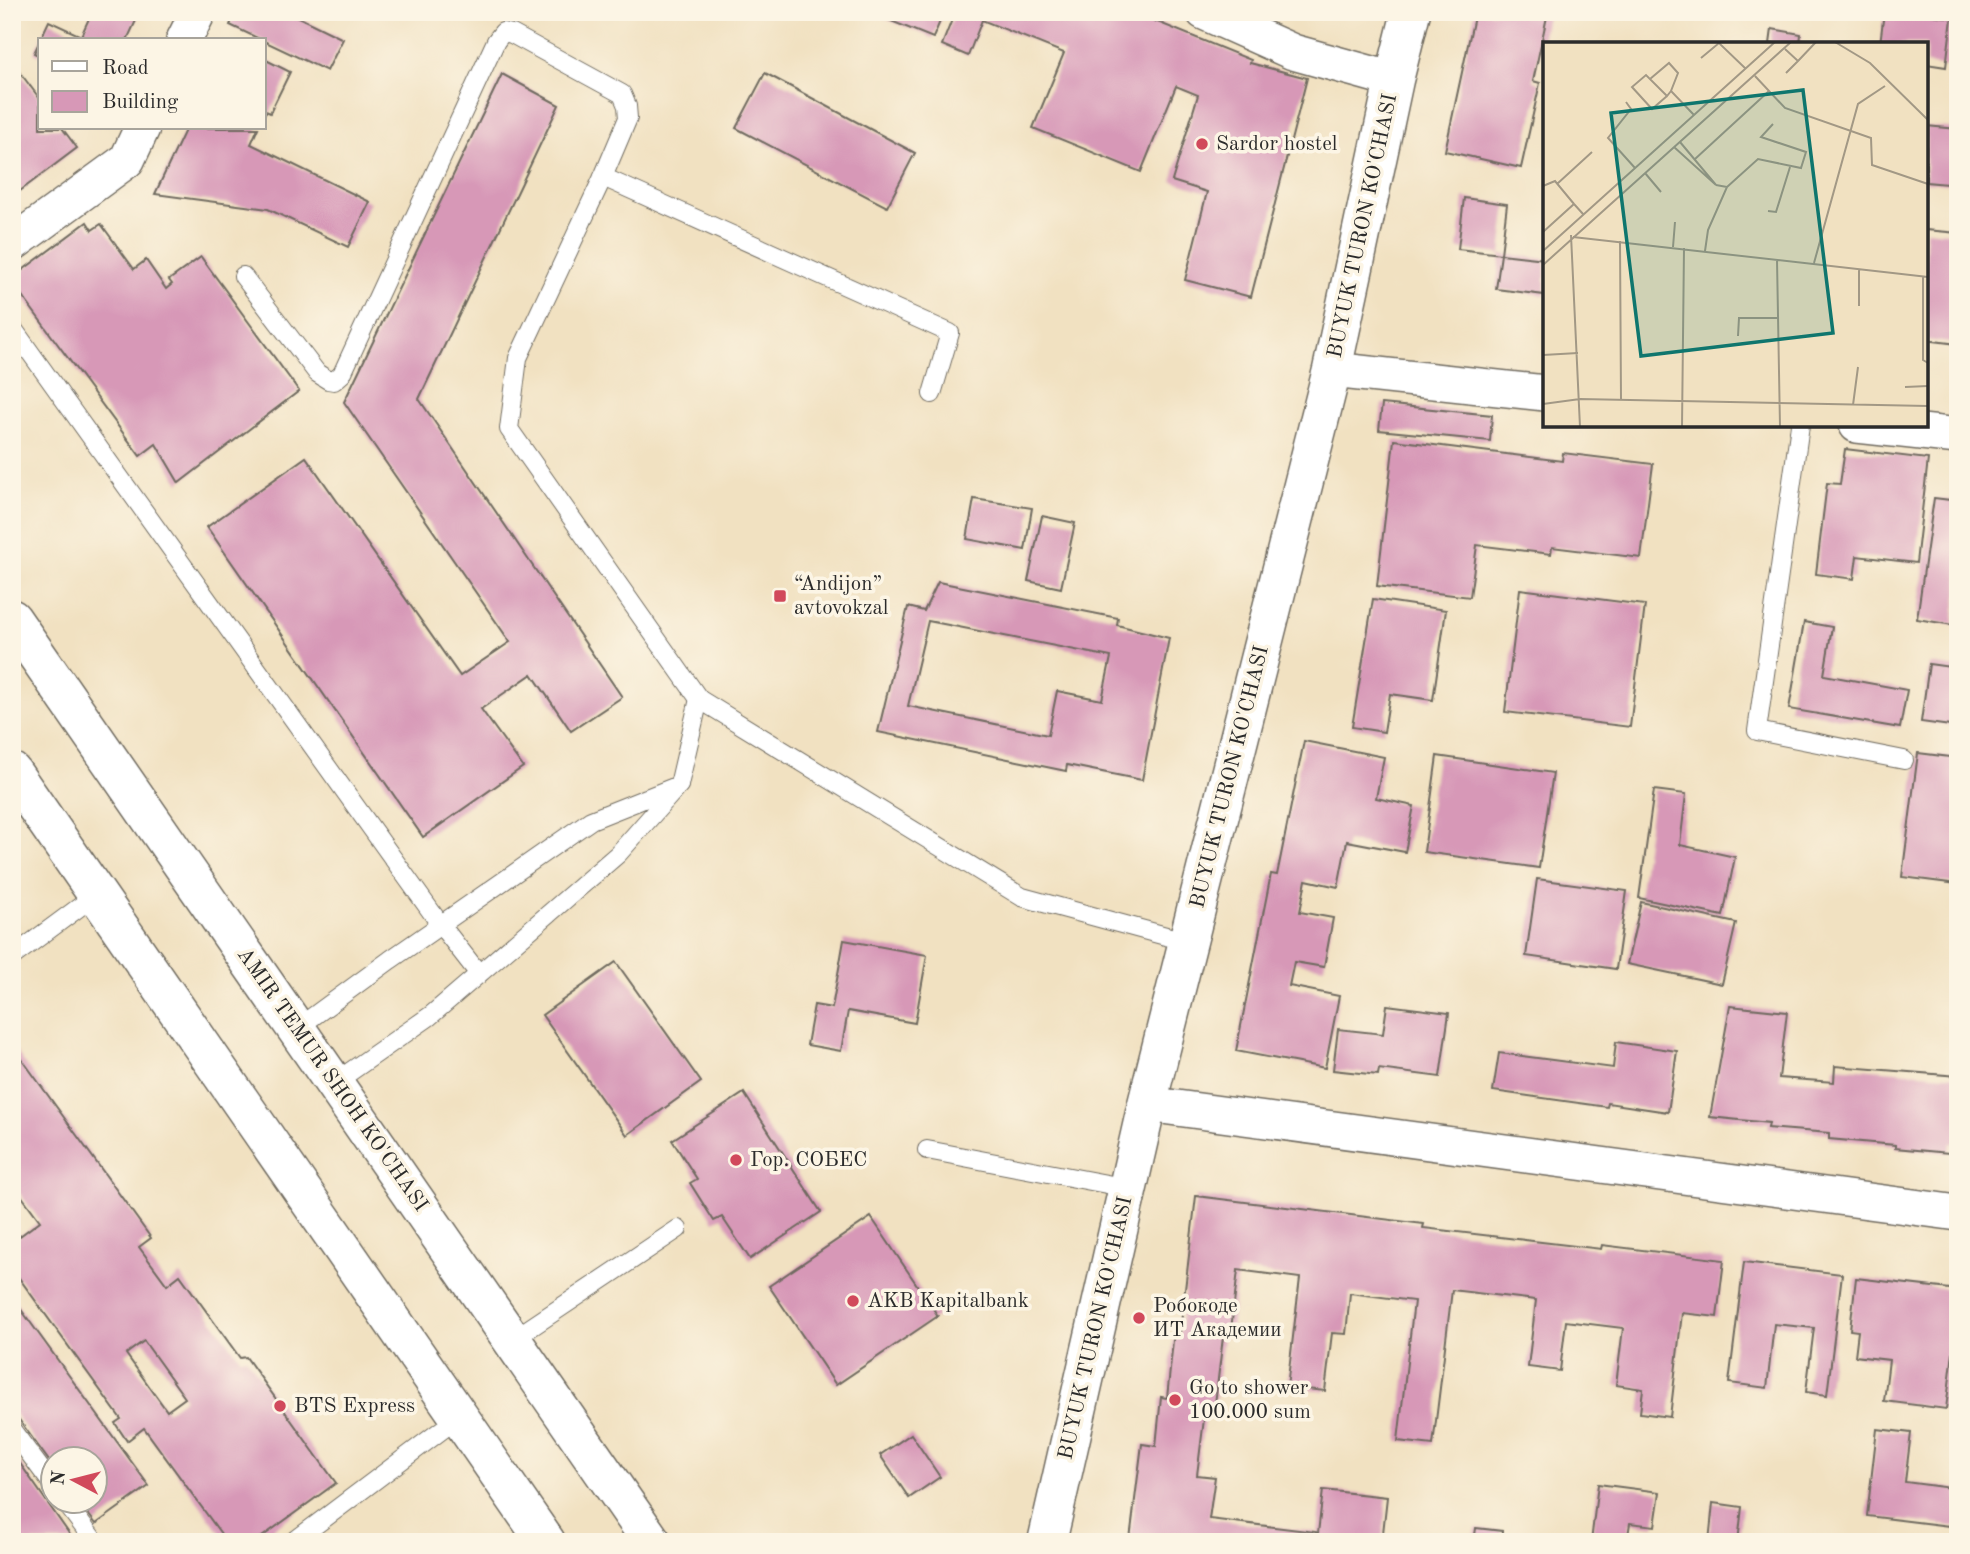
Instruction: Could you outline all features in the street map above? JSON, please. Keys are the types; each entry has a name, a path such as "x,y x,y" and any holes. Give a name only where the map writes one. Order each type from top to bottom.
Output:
{"main road":[{"name":"BUYUK TURON KO'CHASI","path":"1047,1542 1147,1104 1332,370 1410,12"},
{"name":"AMIR TEMUR SHOH KO'CHASI","path":"12,619 652,1542"},
{"path":"12,772 545,1542"}],"street":[{"path":"185,38 198,12"},
{"path":"1204,12 1293,52 1394,80"},
{"path":"12,244 127,160 141,130"},
{"path":"1332,370 1543,393"},
{"path":"1875,427 1958,436"},
{"path":"1147,1104 1958,1213"}],"lane":[{"path":"243,275 317,373 328,380 334,380 342,374 496,41 503,32 512,34 622,94 628,118 518,358 509,429 699,699 1022,897 1188,942"},
{"path":"603,177 950,333 932,394"},
{"path":"12,327 440,924 479,974"},
{"path":"1800,427 1757,731 1904,760"},
{"path":"334,1083 430,1016 618,854 678,785 699,699"},
{"path":"296,1029 440,924 591,820 678,785"},
{"path":"12,957 97,894"},
{"path":"927,1150 1128,1188"},
{"path":"512,1340 678,1229"},
{"path":"293,1542 459,1417"},
{"path":"12,1430 38,1466"},
{"path":"76,1516 95,1542"}],"building":[{"path":"92,12 140,12 128,38 41,38 49,21 81,36"},
{"path":"236,12 288,12 343,39 327,71 266,42 266,38 257,38 230,25"},
{"path":"869,12 944,12 933,38"},
{"path":"955,12 1133,12 1251,60 1250,63 1307,78 1251,297 1185,280 1207,192 1172,181 1198,95 1176,86 1141,172 1033,128 1064,53 982,20 968,56 942,45"},
{"path":"1293,12 1315,12 1314,18"},
{"path":"1475,12 1548,12 1533,81 1540,83 1521,168 1445,151"},
{"path":"1884,12 1911,12 1952,18 1946,67 1928,64 1928,42 1880,42"},
{"path":"1772,29 1801,34 1800,42 1770,42"},
{"path":"266,60 290,72 270,113 266,111"},
{"path":"12,62 38,96 38,130 64,130 77,148 12,197"},
{"path":"765,73 915,153 887,207 736,128"},
{"path":"502,74 559,105 419,399 622,697 571,731 532,674 481,709 523,767 423,837 207,527 306,457 460,676 510,642 344,402"},
{"path":"1928,126 1958,129 1958,185 1928,182"},
{"path":"185,130 257,130 251,144 370,202 348,247 268,209 155,194"},
{"path":"1464,198 1507,204 1501,254 1458,249"},
{"path":"87,222 92,230 101,224 134,269 146,260 166,289 172,284 169,280 201,257 299,391 179,483 156,444 140,456 12,282 12,278"},
{"path":"1928,230 1958,233 1953,296 1958,297 1958,344 1928,340"},
{"path":"1501,254 1543,259 1543,295 1496,289"},
{"path":"1382,404 1492,415 1490,441 1379,430"},
{"path":"1394,440 1562,461 1563,453 1653,464 1641,558 1552,547 1551,554 1477,545 1470,597 1377,586"},
{"path":"1845,449 1928,459 1916,563 1857,556 1854,579 1816,574 1827,483 1840,484"},
{"path":"1934,498 1958,501 1958,591 1953,625 1917,619"},
{"path":"974,499 1032,508 1025,550 967,539"},
{"path":"1042,516 1075,523 1061,588 1028,581"},
{"path":"938,582 1118,618 1117,625 1169,638 1142,780 1067,765 1066,771 878,732 908,607 924,611","holes":["928,621 1111,657 1102,700 1057,691 1048,735 908,706"]},
{"path":"1520,589 1645,605 1630,727 1505,712"},
{"path":"1373,599 1446,610 1433,700 1390,694 1384,732 1352,727"},
{"path":"1804,622 1832,627 1824,675 1907,690 1900,728 1789,709"},
{"path":"1929,664 1958,668 1958,727 1921,722"},
{"path":"1304,741 1384,757 1376,798 1414,806 1405,852 1347,841 1338,887 1306,880 1300,912 1333,918 1324,967 1294,962 1289,986 1339,996 1325,1068 1236,1051 1271,874 1277,875"},
{"path":"1918,753 1958,758 1958,884 1902,877"},
{"path":"1437,756 1553,773 1539,868 1424,852"},
{"path":"1654,790 1686,794 1680,845 1735,857 1723,916 1639,898"},
{"path":"1537,879 1627,891 1616,969 1526,956"},
{"path":"1641,902 1736,923 1722,984 1627,964"},
{"path":"844,940 927,955 915,1023 848,1011 841,1051 807,1045 814,1005 832,1008"},
{"path":"616,962 701,1082 627,1135 542,1015"},
{"path":"1387,1005 1449,1013 1440,1077 1379,1069 1378,1075 1333,1070 1338,1029 1383,1034"},
{"path":"1730,1006 1787,1012 1779,1078 1834,1082 1835,1066 1958,1076 1958,1144 1951,1143 1949,1153 1895,1148 1895,1145 1829,1139 1829,1133 1768,1128 1769,1123 1710,1117"},
{"path":"1616,1042 1677,1051 1668,1112 1608,1103 1607,1107 1493,1091 1499,1053 1613,1068"},
{"path":"16,1051 151,1238 139,1247 167,1285 180,1275 240,1358 246,1357 336,1483 255,1542 227,1542 144,1428 127,1441 115,1423 121,1419 19,1278 12,1283 12,1242 40,1221 12,1183 12,1053","holes":["144,1341 185,1398 167,1411 126,1354"]},
{"name":"Гор. СОБЕС","path":"744,1093 821,1212 750,1259 722,1217 714,1221 690,1183 697,1179 672,1140"},
{"path":"1196,1196 1424,1224 1423,1228 1724,1260 1717,1317 1682,1313 1670,1417 1640,1413 1643,1389 1616,1385 1623,1328 1566,1321 1560,1371 1528,1367 1536,1300 1452,1290 1433,1445 1398,1441 1414,1301 1350,1293 1346,1334 1332,1333 1325,1391 1287,1387 1300,1278 1238,1270 1230,1338 1223,1337 1215,1404 1206,1403 1197,1475 1215,1477 1209,1519 1316,1532 1315,1542 1125,1542 1130,1539 1142,1444 1156,1446 1161,1397 1167,1398 1174,1331 1180,1332"},
{"name":"AKB Kapitalbank","path":"871,1217 938,1316 836,1385 769,1286"},
{"path":"1744,1262 1842,1274 1827,1395 1806,1392 1814,1328 1774,1324 1767,1388 1729,1383"},
{"path":"1856,1278 1958,1290 1958,1312 1946,1409 1884,1401 1889,1360 1855,1356 1858,1331 1850,1330"},
{"path":"12,1297 149,1486 108,1515 108,1446 38,1446 12,1410"},
{"path":"1877,1429 1911,1433 1905,1482 1958,1489 1958,1527 1867,1516"},
{"path":"911,1434 940,1477 909,1498 880,1455"},
{"path":"12,1452 38,1489 38,1516 57,1516 75,1542 12,1542"},
{"path":"1598,1484 1660,1492 1655,1526 1630,1523 1627,1542 1591,1542"},
{"path":"1323,1490 1387,1497 1382,1542 1317,1542"},
{"path":"1713,1503 1742,1507 1738,1542 1709,1542"},
{"path":"90,1516 107,1516 96,1524"},
{"path":"1476,1528 1502,1531 1501,1542 1474,1542"}],"place":[{"name":"Sardor hostel","path":"1202,144"},
{"name":"“Andijon” avtovokzal","path":"780,596"},
{"name":"Гор. СОБЕС","path":"736,1160"},
{"name":"AKB Kapitalbank","path":"853,1301"},
{"name":"Робокоде ИТ Академии","path":"1139,1318"},
{"name":"Go to shower 100.000 sum","path":"1175,1400"},
{"name":"BTS Express","path":"280,1406"}]}
